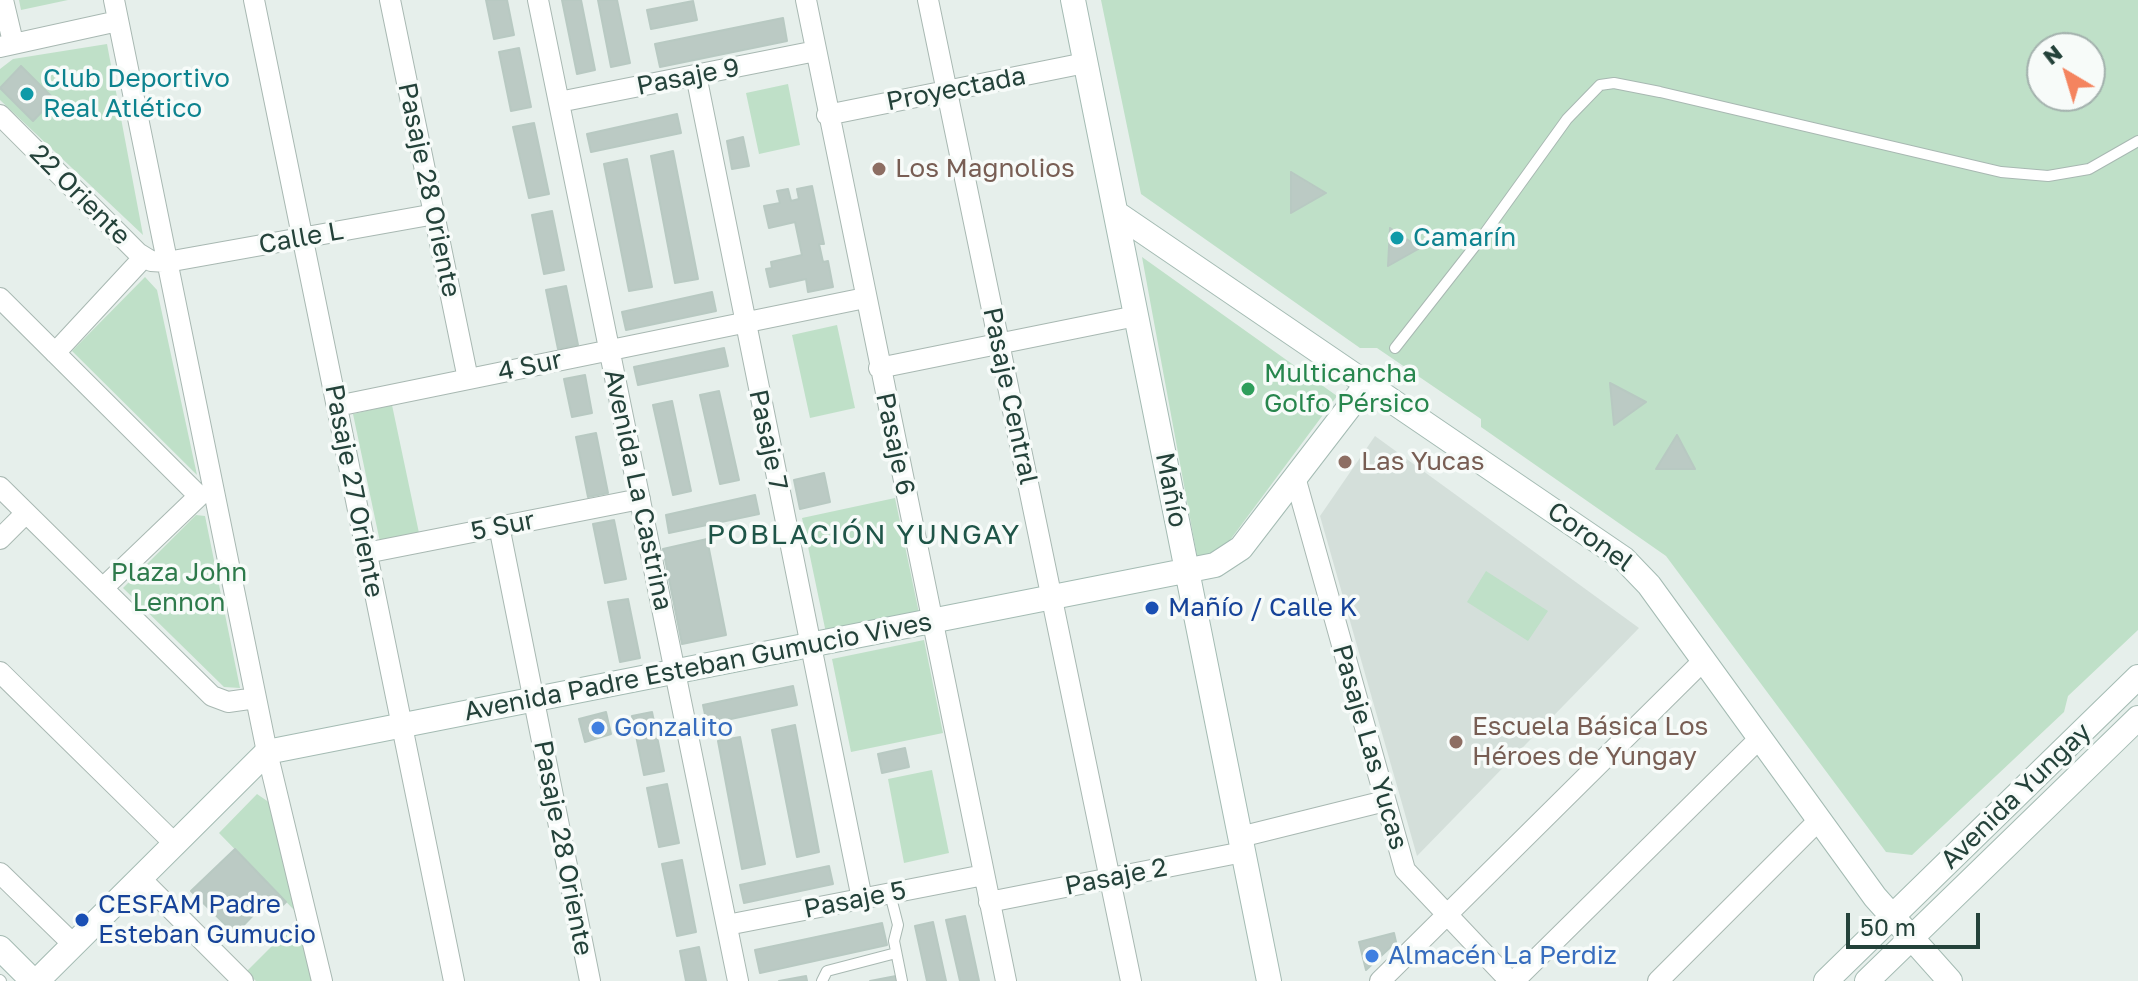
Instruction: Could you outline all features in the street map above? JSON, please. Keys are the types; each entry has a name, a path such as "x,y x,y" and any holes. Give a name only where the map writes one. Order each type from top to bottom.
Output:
{"street":[{"path":"3,0 6,45 118,21"},
{"path":"114,0 167,262 207,494 322,981"},
{"name":"Pasaje 27 Oriente","path":"254,0 454,981"},
{"name":"Pasaje 28 Oriente","path":"390,0 468,379"},
{"name":"Avenida La Castrina","path":"538,0 738,981"},
{"name":"Pasaje 6","path":"806,0 1006,981"},
{"name":"Pasaje Central","path":"928,0 1131,981"},
{"name":"Mañío","path":"1073,0 1269,981"},
{"name":"Pasaje 9","path":"559,102 816,51"},
{"name":"Proyectada","path":"827,115 1085,63"},
{"name":"Pasaje 7","path":"696,75 862,899"},
{"name":"22 Oriente","path":"0,115 144,257 167,262"},
{"name":"Coronel","path":"1116,213 1624,559 1649,585 1892,917 1950,981"},
{"name":"Calle L","path":"167,262 435,214"},
{"path":"55,353 144,257"},
{"path":"0,298 207,494"},
{"name":"4 Sur","path":"337,406 865,298"},
{"path":"879,368 1136,316"},
{"name":"Avenida Padre Esteban Gumucio Vives","path":"267,752 1215,565 1233,555 1367,384"},
{"name":"Pasaje Las Yucas","path":"1295,477 1405,870 1446,916 1512,981"},
{"path":"0,487 212,696 228,702 256,698"},
{"path":"103,588 207,494"},
{"name":"5 Sur","path":"366,553 640,499"},
{"path":"0,539 26,513"},
{"name":"Pasaje 28 Oriente","path":"499,526 590,981"},
{"path":"1380,981 1704,660"},
{"path":"0,672 174,843"},
{"name":"Avenida Yungay","path":"1826,981 2138,677"},
{"name":"Avenida Yungay","path":"1867,981 2138,718"},
{"path":"1512,981 1760,738"},
{"path":"0,948 35,981 267,752"},
{"name":"Pasaje 2","path":"989,902 1109,879 1242,845 1385,801"},
{"path":"1658,981 1819,820"},
{"path":"0,873 73,944"},
{"name":"Pasaje 5","path":"727,925 984,875"},
{"path":"140,878 243,981"}],"lane":[{"path":"1395,348 1567,119 1600,85 1614,83 1660,92 2001,172 2048,176 2089,169 2138,141"},
{"path":"890,894 898,925 894,941 902,981"},
{"path":"822,981 827,971 896,953"}],"shaded area":[{"name":"Escuela Básica Los Héroes de Yungay","path":"1375,436 1639,628 1417,856 1320,516"}],"green space":[{"path":"19,0 68,0 21,10"},
{"path":"1101,0 2138,0 2138,630 2068,696 2064,712 1912,855 1886,852 1666,556 1481,427 1481,419 1377,348 1360,348 1141,194"},
{"path":"107,44 143,235 0,100 0,69 13,59"},
{"path":"788,84 800,145 759,154 746,93"},
{"path":"1142,257 1337,396 1219,555 1197,556"},
{"path":"145,277 157,290 197,475 72,351"},
{"path":"837,325 855,408 810,418 792,335"},
{"path":"392,405 419,533 380,542 353,414"},
{"path":"895,498 919,613 826,633 802,518"},
{"name":"Plaza John Lennon","path":"196,515 205,516 240,688 224,687 123,588"},
{"path":"1486,571 1548,611 1528,641 1467,602"},
{"path":"924,640 943,733 851,752 832,659"},
{"path":"932,770 949,853 904,863 888,779"},
{"path":"257,794 273,805 297,913 219,833"},
{"path":"298,920 313,981 256,981 246,972"}],"building":[{"path":"486,0 507,0 514,35 494,39"},
{"path":"562,0 581,0 595,70 577,74"},
{"path":"598,0 617,0 630,63 611,67"},
{"path":"693,1 697,20 651,29 647,10"},
{"path":"783,18 787,41 660,67 655,44"},
{"path":"519,48 531,107 511,111 499,52"},
{"name":"Club Deportivo Real Atlético","path":"21,66 54,99 33,121 0,88"},
{"path":"677,114 681,133 591,152 587,134"},
{"path":"534,123 549,194 529,198 513,127"},
{"path":"743,137 749,166 732,169 727,141"},
{"path":"673,151 698,279 675,283 651,156"},
{"path":"627,159 652,287 629,291 604,164"},
{"path":"1291,172 1326,193 1291,213"},
{"path":"812,186 824,244 819,244 823,262 828,261 833,287 808,292 806,279 770,287 766,269 772,268 771,262 802,255 795,222 769,228 764,206 780,203 777,191 788,189 791,201 799,199 797,189"},
{"path":"552,211 564,270 544,274 532,215"},
{"name":"Camarín","path":"1390,228 1420,248 1388,266"},
{"path":"566,286 578,345 558,349 546,290"},
{"path":"712,292 716,311 626,330 622,312"},
{"path":"724,348 728,366 638,385 634,367"},
{"path":"585,375 592,413 572,417 564,379"},
{"path":"1610,383 1646,402 1614,425"},
{"path":"719,391 739,480 720,484 700,395"},
{"path":"672,401 691,491 673,495 653,405"},
{"path":"596,433 608,493 588,497 576,437"},
{"path":"1677,435 1695,469 1656,469"},
{"path":"824,473 830,502 800,509 794,480"},
{"path":"755,495 759,514 669,533 666,515"},
{"path":"614,520 626,579 605,583 593,524"},
{"path":"707,539 726,635 682,644 663,549"},
{"path":"628,599 640,658 620,662 608,602"},
{"path":"793,686 797,705 707,724 703,705"},
{"path":"606,712 611,734 585,742 579,719"},
{"path":"652,712 664,771 644,775 632,716"},
{"path":"795,725 819,852 797,857 772,730"},
{"path":"740,737 765,864 742,869 718,741"},
{"path":"905,748 909,767 882,773 878,754"},
{"path":"667,784 679,843 659,847 647,788"},
{"path":"235,849 286,902 274,914 263,905 235,934 191,891"},
{"path":"682,860 696,932 677,936 662,864"},
{"path":"829,866 833,884 744,903 740,885"},
{"path":"965,916 979,981 960,981 946,920"},
{"path":"933,922 946,981 927,981 915,926"},
{"path":"882,923 887,945 760,973 755,950"},
{"name":"Almacén La Perdiz","path":"1394,933 1396,942 1366,970 1359,942"},
{"path":"699,947 706,981 686,981 680,951"},
{"path":"806,976 807,981 779,981"},
{"path":"896,976 897,981 870,981"}],"place":[{"name":"Club Deportivo Real Atlético","path":"27,94"},
{"name":"Los Magnolios","path":"879,169"},
{"name":"Camarín","path":"1397,238"},
{"name":"Multicancha Golfo Pérsico","path":"1248,389"},
{"name":"Las Yucas","path":"1345,462"},
{"name":"Mañío / Calle K","path":"1152,608"},
{"name":"Gonzalito","path":"598,728"},
{"name":"Escuela Básica Los Héroes de Yungay","path":"1456,742"},
{"name":"CESFAM Padre Esteban Gumucio","path":"82,920"},
{"name":"Almacén La Perdiz","path":"1372,956"}],"district":[{"name":"POBLACIÓN YUNGAY","path":"864,535"}]}
